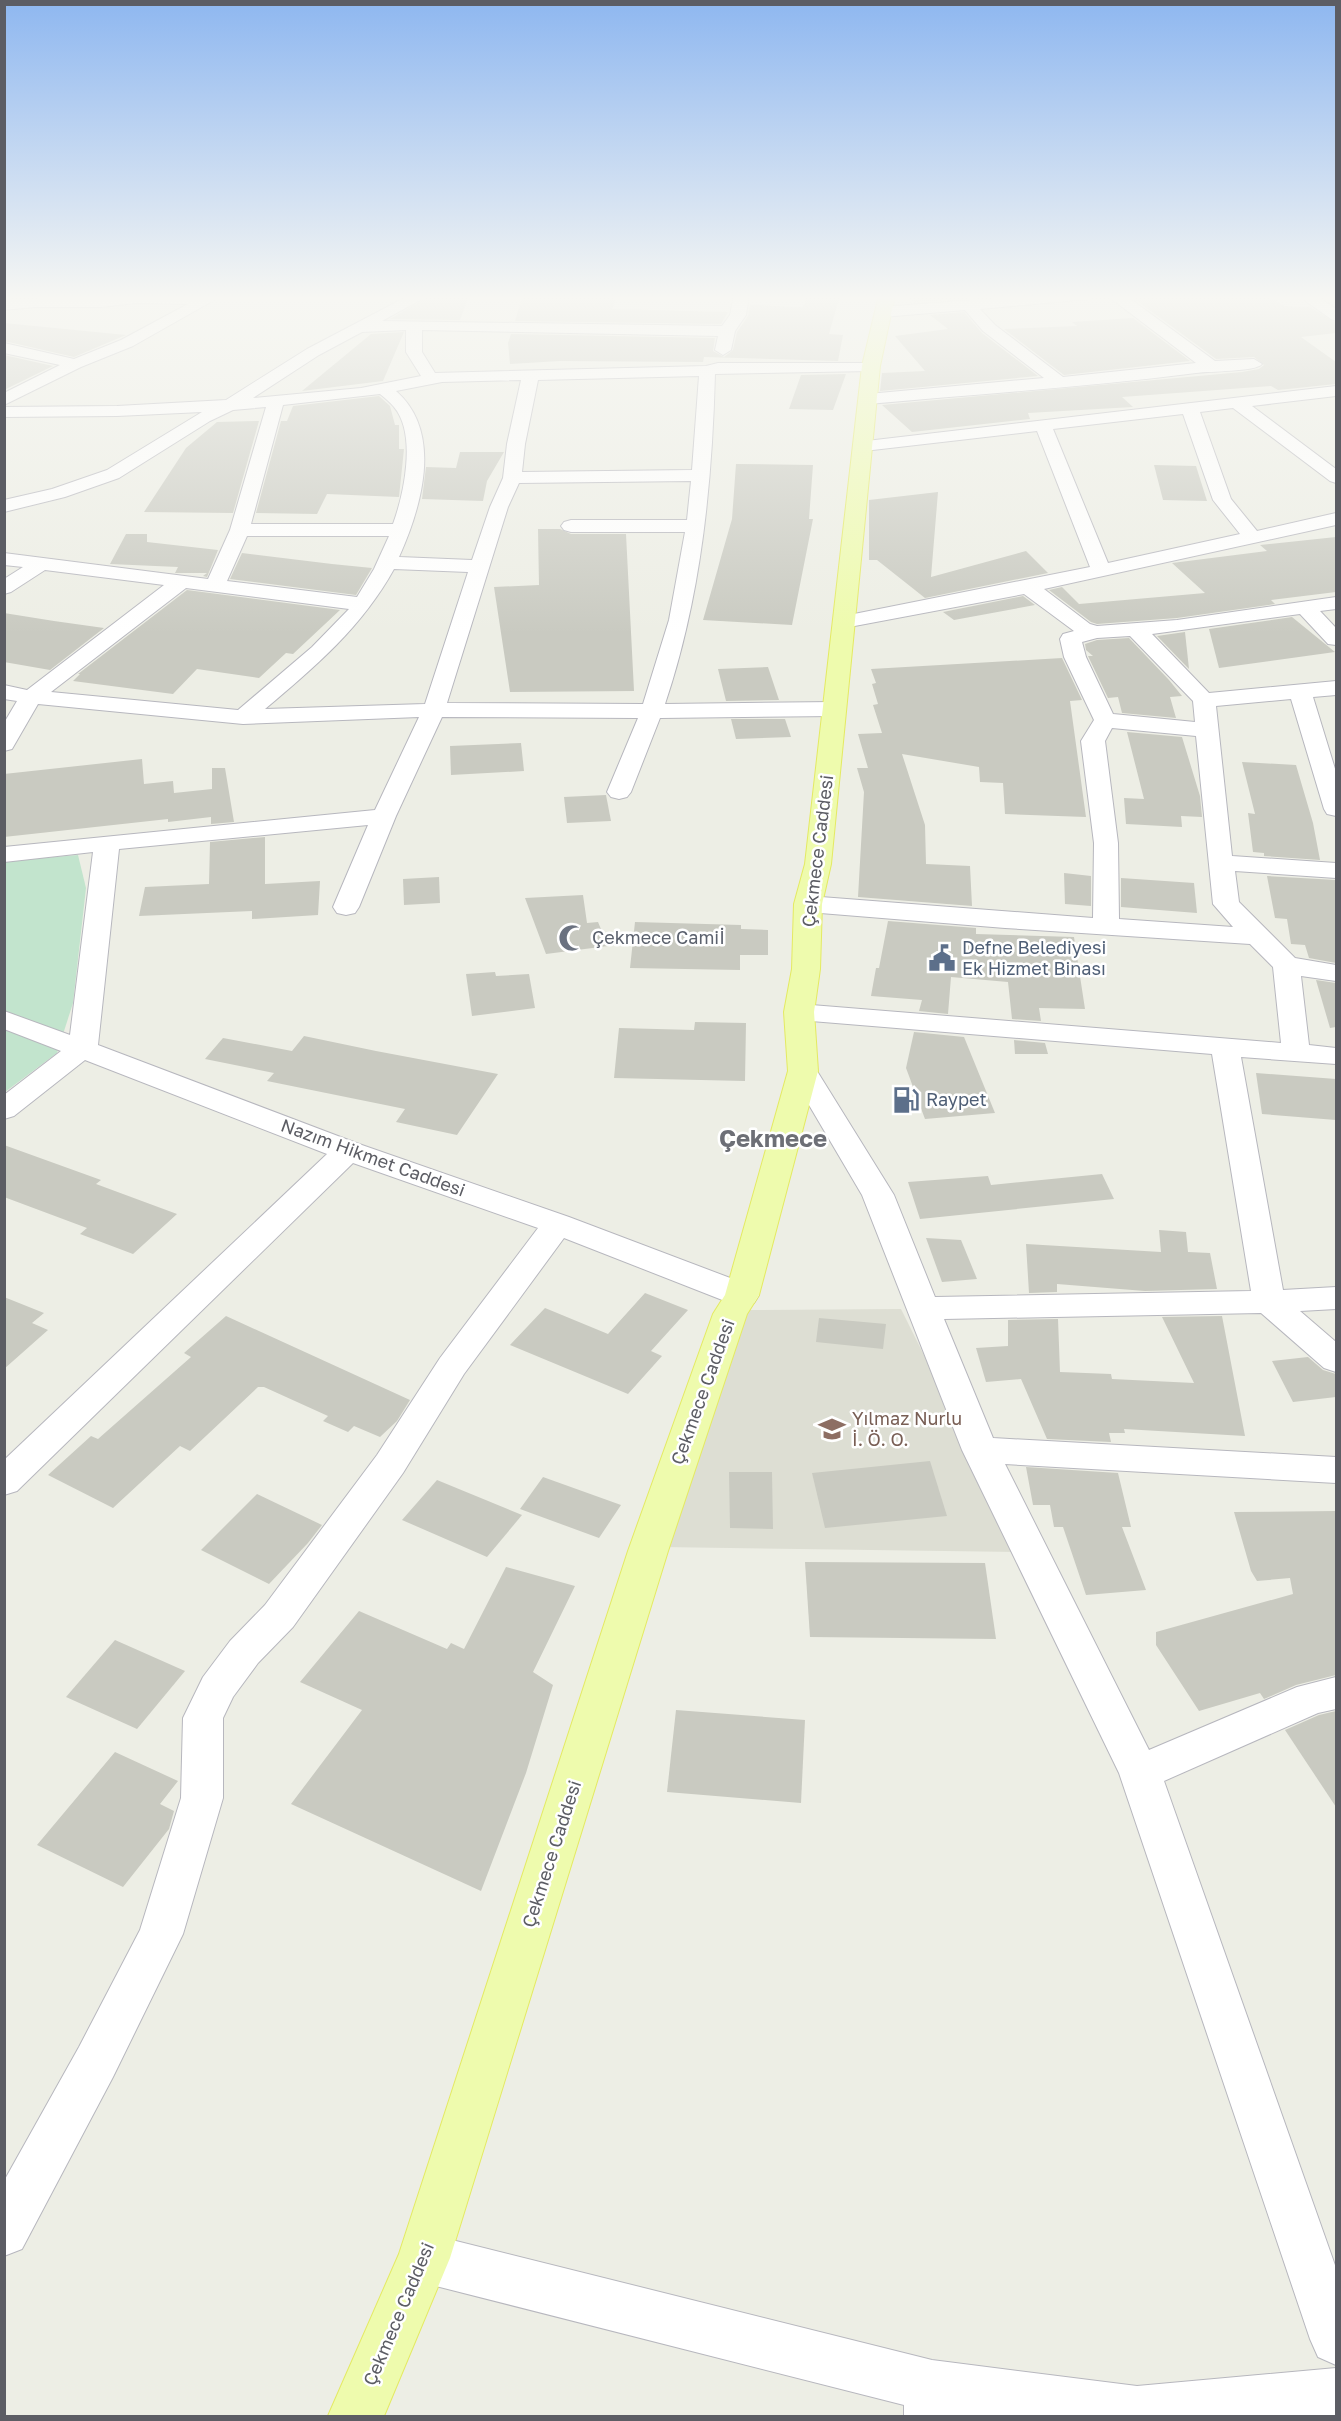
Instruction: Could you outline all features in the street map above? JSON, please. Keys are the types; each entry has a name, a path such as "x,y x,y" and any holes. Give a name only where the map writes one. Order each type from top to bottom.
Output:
{"main road":[{"name":"Çekmece Caddesi","path":"356,2416 424,2258 648,1551 730,1314 742,1295 803,1071 799,1012 806,969 808,904 818,864 868,408"}],"street":[{"path":"4,412 134,408"},
{"path":"4,506 58,493 113,474 204,417 224,408"},
{"path":"215,585 240,530 274,408"},
{"path":"243,717 342,630 373,590 401,530 418,456 411,421 404,408"},
{"path":"346,907 384,816 434,710 499,507 512,478 524,408"},
{"path":"619,792 651,711 678,621 695,525 709,408"},
{"path":"864,446 1198,408"},
{"path":"1244,408 1336,477"},
{"path":"1190,409 1222,500 1252,537"},
{"path":"1043,425 1101,571"},
{"path":"512,478 701,475"},
{"path":"844,622 1028,587 1336,519"},
{"path":"571,526 695,525"},
{"path":"240,530 401,530"},
{"path":"4,559 362,604"},
{"path":"4,588 43,563"},
{"path":"387,563 480,566"},
{"path":"4,744 31,697 182,581"},
{"path":"1028,587 1083,628 1096,632"},
{"path":"1105,720 1075,657 1071,639 1096,632 1136,630 1336,603"},
{"path":"1305,608 1336,639"},
{"path":"1136,630 1204,700 1215,819 1226,904 1286,965 1336,973"},
{"path":"1204,700 1336,688"},
{"path":"4,692 31,697 243,717 434,710 835,709"},
{"path":"1300,692 1336,809"},
{"path":"1105,720 1208,730"},
{"path":"1105,720 1093,741 1106,843 1106,927"},
{"path":"4,855 384,816"},
{"path":"4,1110 83,1048 107,843"},
{"path":"1221,863 1336,870"},
{"path":"808,904 1257,936"},
{"path":"1286,965 1296,1052"},
{"path":"799,1012 1225,1049 1336,1056"},
{"name":"Nazım Hikmet Caddesi","path":"4,1019 348,1151 558,1224 742,1295"},
{"path":"1225,1049 1269,1302 1336,1360"},
{"path":"803,1071 878,1195 980,1450 1140,1773 1336,2339"},
{"path":"4,1482 348,1151"},
{"path":"4,2231 96,2062 161,1934 202,1798 203,1718 217,1688 244,1652 279,1616 384,1473 452,1366 558,1224"},
{"path":"923,1308 1269,1302 1336,1298"},
{"path":"980,1450 1336,1470"},
{"path":"1140,1773 1311,1698 1336,1693"},
{"path":"424,2258 931,2401 1137,2413 1336,2394"}],"shaded area":[{"name":"Yılmaz Nurlu İ. Ö. O.","path":"901,1309 1022,1552 661,1547 745,1310"}],"green space":[{"path":"78,855 86,888 73,1003 57,1053 5,1092 5,861"}],"building":[{"path":"292,408 391,408 395,425 399,425 399,449 404,449 399,497 327,494 317,514 256,513 281,421 287,421"},
{"path":"789,408 834,408 833,410"},
{"path":"885,408 1116,408 1028,413 1030,419 912,432"},
{"path":"259,421 233,513 144,512 186,448 217,422"},
{"path":"460,452 504,452 487,481 483,501 422,499 426,467 456,468"},
{"path":"736,464 813,465 809,519 813,519 792,625 703,620 732,519"},
{"path":"1154,465 1196,466 1207,501 1163,500"},
{"path":"938,492 931,577 1026,551 1048,573 925,598 877,560 869,560 869,500"},
{"path":"538,529 560,529 571,534 626,534 634,691 510,692 494,587 539,585"},
{"path":"126,534 147,534 147,542 218,550 207,577 203,576 207,573 175,573 178,567 110,564"},
{"path":"1336,537 1336,592 1271,600 1275,604 1177,618 1097,624 1091,622 1049,590 1062,587 1079,604 1205,593 1172,563 1267,551 1260,545"},
{"path":"242,553 372,568 356,595 230,579"},
{"path":"187,590 340,610 293,654 286,653 259,678 197,669 173,694 73,681 80,674 78,674"},
{"path":"1023,596 1035,605 954,620 943,612"},
{"path":"4,613 104,628 50,670 4,662"},
{"path":"1292,617 1335,652 1219,668 1209,629"},
{"path":"1185,632 1189,669 1157,636"},
{"path":"1129,638 1182,696 1170,697 1176,718 1122,713 1118,697 1108,698 1088,656 1093,656 1086,650 1085,644 1097,640"},
{"path":"1062,658 1082,700 1070,701 1086,817 1005,814 1003,783 980,782 979,767 902,754 925,825 926,864 970,866 972,906 858,897 864,792 857,768 868,768 858,734 882,733 873,705 878,704 872,684 876,683 871,669"},
{"path":"768,667 779,700 726,701 718,669"},
{"path":"731,719 785,719 791,737 736,739"},
{"path":"1127,732 1182,737 1200,796 1202,817 1181,816 1182,827 1126,824 1124,798 1144,799"},
{"path":"521,743 524,771 451,775 450,746"},
{"path":"142,759 144,784 173,781 174,793 212,789 212,768 225,768 234,822 211,824 211,817 168,822 168,819 4,837 4,774"},
{"path":"1242,762 1296,765 1313,823 1320,860 1264,856 1264,853 1253,852 1248,813 1255,814"},
{"path":"606,795 611,821 567,823 564,797"},
{"path":"265,837 265,884 320,881 318,915 252,919 252,911 139,916 145,887 209,884 210,842"},
{"path":"1064,873 1091,876 1091,906 1065,904"},
{"path":"1267,876 1336,880 1336,963 1309,958 1305,945 1291,944 1287,919 1275,918"},
{"path":"439,877 440,903 404,905 403,879"},
{"path":"1121,878 1194,883 1197,913 1121,907"},
{"path":"583,895 587,923 598,922 608,946 546,954 525,898"},
{"path":"888,921 976,928 976,934 1074,937 1085,1009 1039,1008 1041,1021 1012,1019 1008,982 951,977 948,1014 919,1011 922,1000 871,996"},
{"path":"635,922 741,925 741,929 768,930 768,955 740,955 740,970 630,968"},
{"path":"495,972 496,976 529,974 535,1008 472,1016 466,974"},
{"path":"1316,980 1336,983 1336,1027 1330,1028"},
{"path":"695,1022 746,1023 745,1081 614,1078 619,1028 694,1030"},
{"path":"914,1032 964,1037 995,1113 925,1119 906,1068"},
{"path":"304,1036 498,1074 457,1135 396,1122 405,1109 267,1081 274,1073 205,1059 223,1038 292,1051"},
{"path":"1014,1040 1045,1043 1048,1054 1015,1054"},
{"path":"1256,1073 1336,1079 1336,1120 1262,1114"},
{"path":"4,1145 101,1180 96,1184 177,1214 133,1254 80,1234 87,1228 4,1197"},
{"path":"1102,1174 1114,1199 920,1219 908,1182 988,1176 991,1185"},
{"path":"1159,1230 1186,1232 1188,1252 1210,1253 1217,1289 1145,1291 1057,1284 1057,1292 1029,1293 1026,1244 1161,1252"},
{"path":"926,1238 961,1240 977,1279 942,1282"},
{"path":"645,1293 688,1310 651,1351 662,1356 628,1394 510,1345 545,1308 608,1334"},
{"path":"4,1297 44,1313 32,1323 48,1330 4,1369"},
{"path":"226,1316 410,1400 397,1421 380,1437 354,1426 348,1432 323,1421 328,1416 264,1387 258,1387 190,1451 180,1446 113,1508 48,1475 91,1436 98,1439 191,1357 184,1353"},
{"path":"1222,1316 1245,1436 1124,1429 1125,1433 1109,1433 1111,1442 1047,1439 1021,1379 986,1382 976,1348 1008,1346 1008,1320 1058,1319 1060,1372 1111,1374 1112,1379 1194,1383 1162,1317"},
{"path":"819,1318 886,1324 883,1349 816,1342"},
{"path":"1308,1357 1323,1370 1336,1374 1336,1397 1293,1402 1272,1361"},
{"path":"930,1461 947,1516 825,1528 812,1473"},
{"path":"1026,1467 1118,1473 1131,1527 1122,1527 1146,1590 1086,1595 1063,1527 1054,1527 1050,1505 1033,1505"},
{"path":"729,1472 772,1472 773,1529 730,1528"},
{"path":"543,1477 621,1505 599,1538 520,1509"},
{"path":"437,1480 522,1515 487,1557 402,1520"},
{"path":"257,1494 322,1525 269,1584 201,1550"},
{"path":"1336,1511 1336,1675 1296,1685 1264,1699 1260,1693 1199,1711 1156,1645 1156,1632 1293,1594 1290,1578 1257,1581 1251,1571 1234,1512"},
{"path":"805,1562 985,1563 996,1639 810,1637"},
{"path":"506,1567 575,1586 533,1672 553,1685 526,1773 481,1891 291,1804 362,1710 300,1682 359,1611 447,1649 451,1643 464,1649"},
{"path":"115,1640 185,1671 137,1729 66,1697"},
{"path":"676,1710 805,1720 801,1803 667,1792"},
{"path":"1336,1711 1336,1807 1285,1730 1319,1715"},
{"path":"115,1752 178,1781 160,1804 174,1811 169,1829 123,1887 37,1845"}],"place":[{"name":"Çekmece Camiİ","path":"572,938"},
{"name":"Defne Belediyesi Ek Hizmet Binası","path":"942,958"},
{"name":"Raypet","path":"906,1100"},
{"name":"Yılmaz Nurlu İ. Ö. O.","path":"832,1429"}],"district":[{"name":"Çekmece","path":"773,1139"}]}
